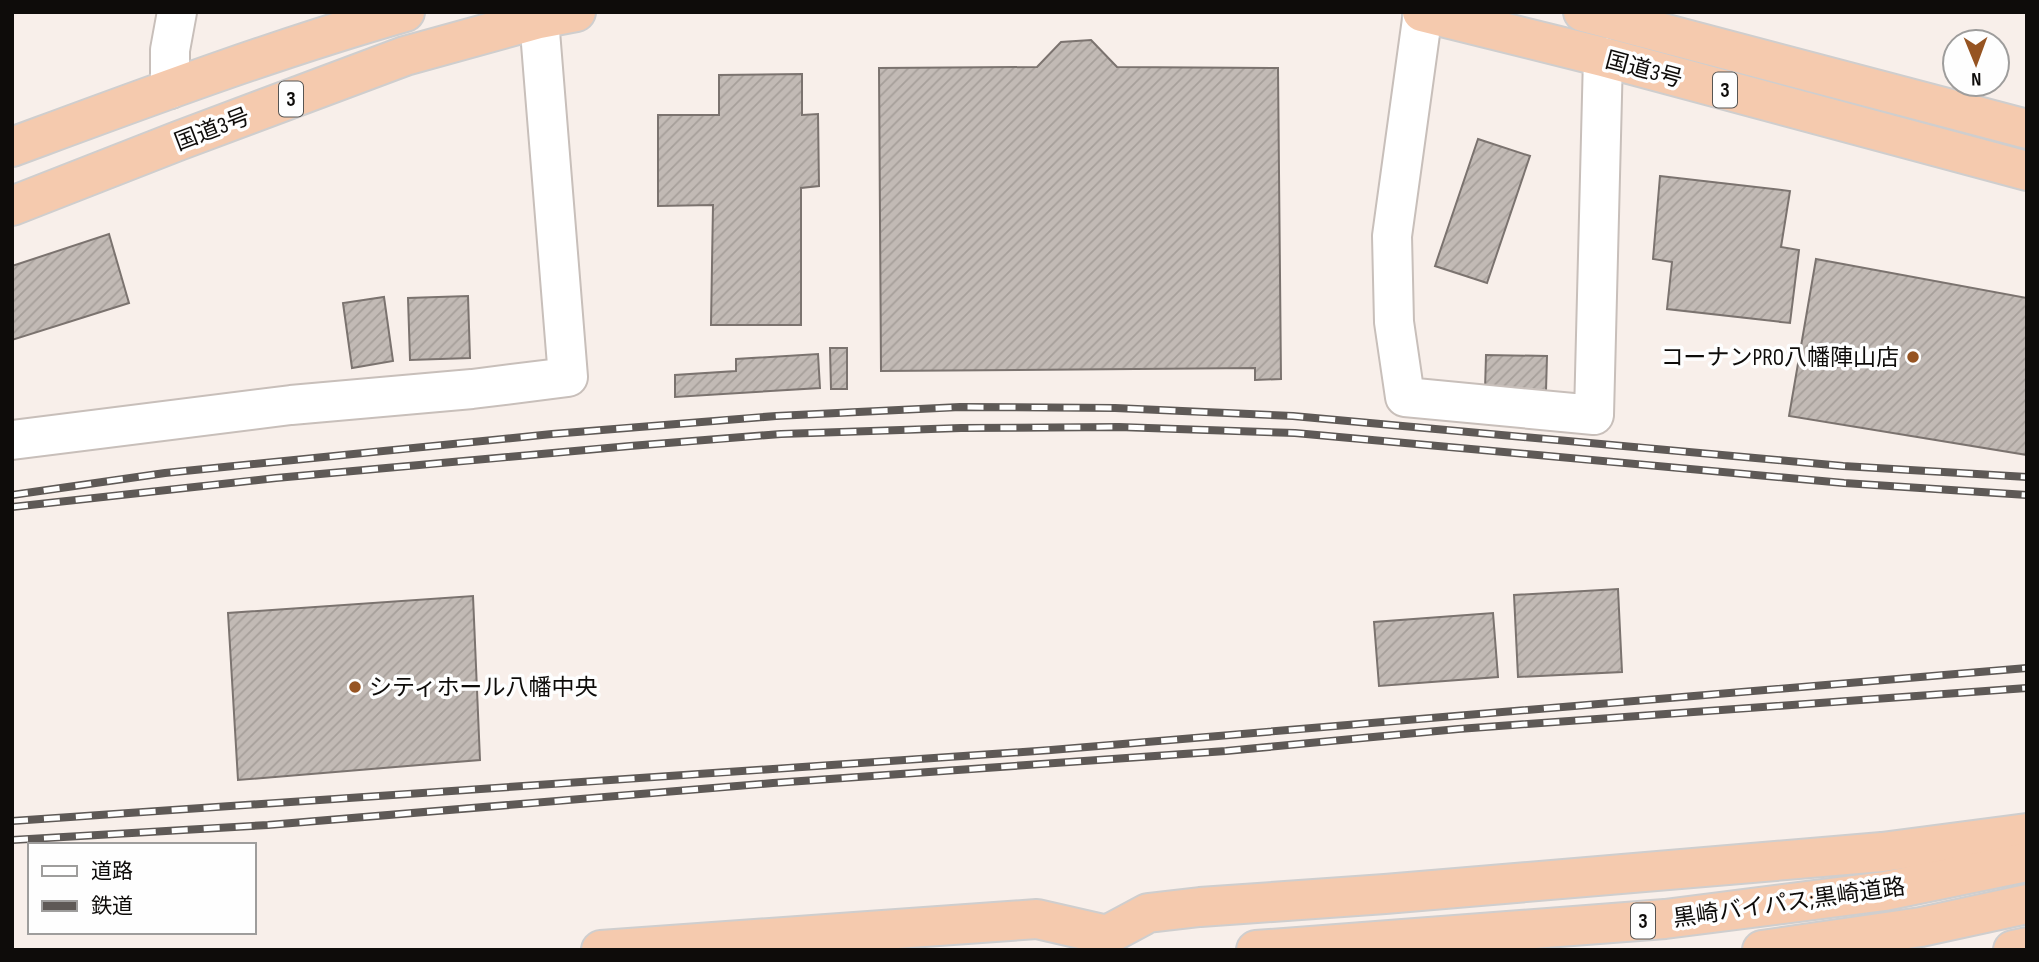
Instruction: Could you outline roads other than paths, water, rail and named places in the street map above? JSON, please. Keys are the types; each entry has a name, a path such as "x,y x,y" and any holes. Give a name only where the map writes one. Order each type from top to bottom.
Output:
{"highway":[{"name":"3","path":"12,147 170,89 349,28 405,12"},
{"name":"国道3号","path":"12,206 405,56 539,19 576,12"},
{"name":"国道3号","path":"1423,12 1603,57 2027,171"},
{"name":"国道3号","path":"1583,12 2027,129"},
{"path":"601,950 1037,919 1108,945 1148,913 1200,906 1385,894 1869,853 2027,833"},
{"name":"黒崎バイパス;黒崎道路","path":"1256,950 1665,919 1885,891 2027,862"},
{"name":"黒崎バイパス;黒崎道路","path":"1762,950 1921,927 2027,904"},
{"path":"2013,950 2027,947"}],"street":[{"path":"170,89 170,50 177,12"},
{"path":"1423,12 1392,236 1394,322 1405,397 1594,415 1603,57"},
{"path":"12,440 291,405 472,389 568,377 539,19"}],"railway":[{"path":"12,495 165,473 552,434 776,416 960,407 1115,408 1293,416 1843,466 2027,477"},
{"path":"12,507 276,478 781,434 961,428 1119,427 1295,433 1844,483 2027,495"},
{"path":"12,821 1051,750 2027,668"},
{"path":"12,840 268,825 773,783 1226,751 1458,729 2027,688"}],"place":[{"name":"コーナンPRO八幡陣山店","path":"1913,357"},
{"name":"シティホール八幡中央","path":"355,687"}]}
